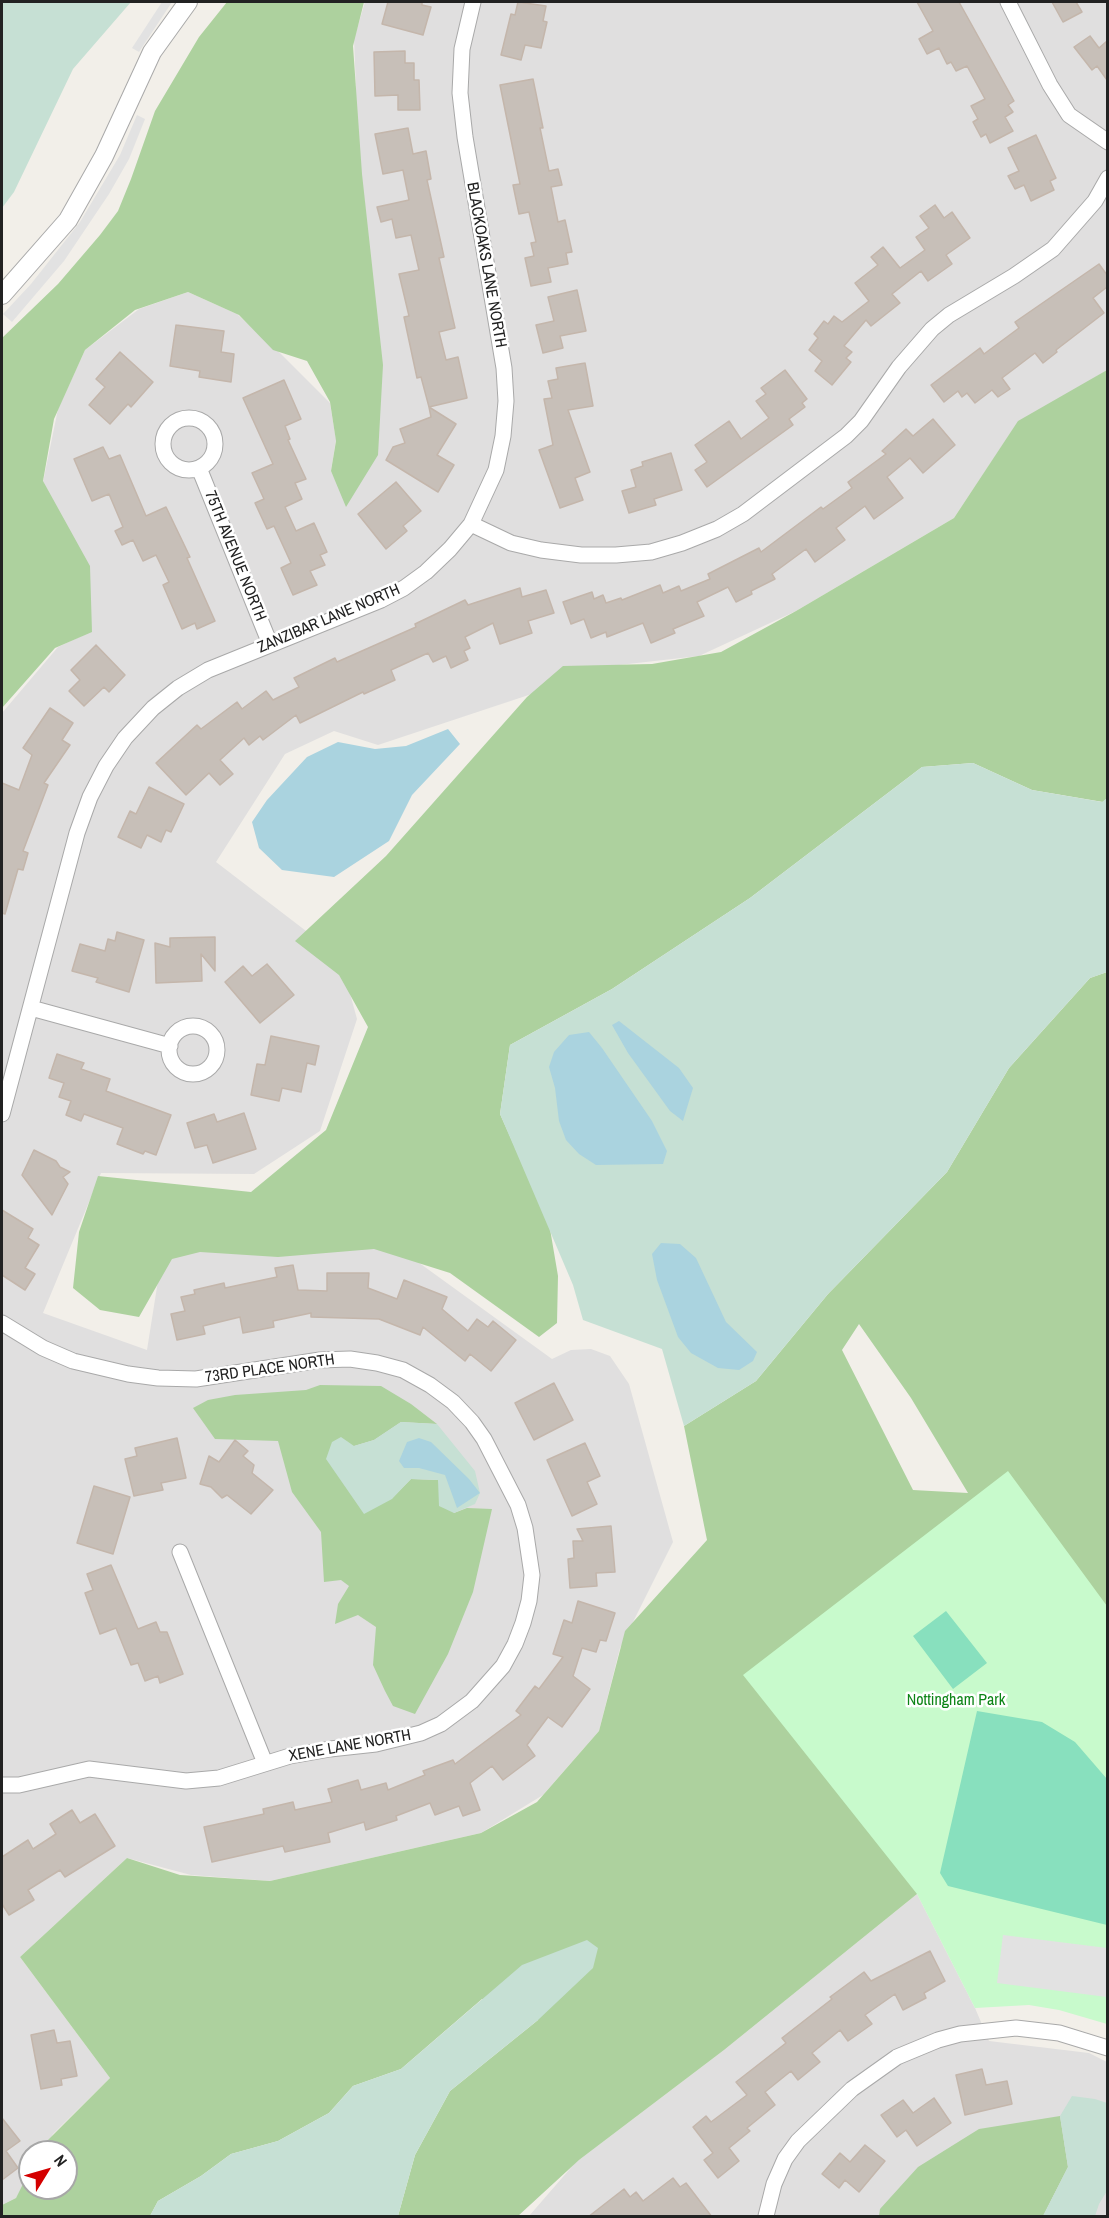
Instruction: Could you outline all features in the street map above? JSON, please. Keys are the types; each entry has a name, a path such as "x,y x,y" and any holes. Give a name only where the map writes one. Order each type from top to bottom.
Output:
{"street":[{"path":"2,295 68,220 104,156 152,52 188,2"},
{"name":"BLACKOAKS LANE NORTH","path":"471,524 496,470 504,436 506,401 504,368 465,137 460,93 462,49 473,2"},
{"path":"1008,2 1050,85 1069,115 1107,142"},
{"path":"471,524 511,543 541,550 581,555 651,552 717,529 743,514 846,436 861,421 899,367 932,329 949,315 1014,276 1053,249 1095,201 1107,178"},
{"name":"75TH AVENUE NORTH","path":"200,468 270,644"},
{"name":"ZANZIBAR LANE NORTH","path":"2,1114 77,833 90,797 106,766 125,738 153,708 178,688 208,670 381,600 404,588 426,572 471,524"},
{"path":"31,1008 170,1046"},
{"name":"73RD PLACE NORTH","path":"2,1323 43,1348 73,1360 128,1374 158,1378 196,1378 320,1360 350,1359 403,1370 430,1385 453,1402 484,1439 518,1505 525,1528 532,1575"},
{"path":"180,1552 265,1763"},
{"name":"XENE LANE NORTH","path":"2,1785 19,1785 89,1769 186,1781 219,1778 290,1756 399,1740 421,1733 457,1713 472,1701 503,1666 526,1612 532,1575"},
{"path":"766,2217 774,2184 785,2159 798,2141 829,2109 875,2071 916,2048 960,2034 1016,2028 1071,2036 1107,2048"}],"shaded area":[{"path":"162,2 172,2 139,52 132,48"},
{"path":"365,2 1107,2 1107,370 1014,428 954,518 796,611 699,656 619,665 378,745 334,731 285,754 216,862 340,957 357,1019 320,1131 254,1174 101,1173 43,1313 147,1350 163,1249 382,1236 552,1359 571,1350 591,1349 610,1356 629,1384 673,1542 620,1648 599,1731 543,1795 481,1833 270,1881 191,1875 127,1858 20,1957 110,2078 50,2140 18,2140 18,2195 2,2205 2,713 58,647 92,631 43,482 58,409 85,350 139,309 188,292 237,314 280,353 330,403 336,440 331,471 347,503 356,88 354,39"},
{"path":"137,115 145,119 129,159 109,194 64,261 12,322 3,314 31,284 80,222 120,155"},
{"path":"917,1894 975,2008 989,2041 1089,2053 1107,2062 1107,2216 529,2216 575,2163 724,2050"},
{"path":"1003,1935 1107,1948 1107,1997 997,1983"}],"green space":[{"path":"2,2 131,2 73,69 14,192 2,208"},
{"path":"227,2 364,2 353,46 362,174 383,365 378,455 346,507 331,471 336,441 330,402 307,361 273,350 239,315 188,292 135,310 85,350 54,419 43,481 90,566 92,632 55,648 2,708 2,338 58,284 118,211 155,111 199,37"},
{"path":"1107,370 1107,798 1103,802 1032,790 973,763 922,767 750,898 612,989 510,1045 500,1114 549,1223 558,1276 557,1323 539,1337 450,1273 374,1249 278,1257 200,1252 172,1259 139,1317 100,1310 73,1288 79,1232 98,1176 251,1192 326,1130 368,1027 339,975 295,941 386,856 527,697 563,666 652,664 721,652 796,611 954,518 1018,421"},
{"path":"973,763 1032,790 1102,802 1107,798 1107,972 1090,978 1009,1068 947,1172 828,1294 756,1381 684,1426 662,1349 583,1320 573,1285 500,1114 510,1045 612,989 750,898 922,767"},
{"path":"1107,972 1107,1657 917,1894 724,2050 579,2160 518,2216 398,2216 415,2155 450,2091 538,2020 482,1999 401,2069 353,2086 329,2113 278,2141 231,2154 201,2176 158,2201 150,2216 2,2216 2,2205 16,2198 18,2194 18,2200 78,2200 78,2140 48,2140 110,2078 20,1957 127,1858 180,1875 270,1881 481,1833 537,1802 599,1731 625,1631 707,1540 684,1426 756,1381 828,1294 947,1172 1009,1068 1090,978","holes":["859,1324 911,1398 968,1493 913,1490 842,1350"]},
{"path":"320,1385 381,1386 411,1404 437,1424 401,1422 374,1440 354,1446 391,1499 411,1479 438,1480 454,1513 467,1508 492,1509 473,1592 448,1654 415,1714 393,1706 373,1665 376,1627 358,1615 335,1624 338,1604 349,1586 341,1580 324,1582 321,1532 292,1492 278,1441 215,1439 193,1408 208,1400 235,1395 306,1390"},
{"path":"401,1422 437,1424 475,1471 480,1493 475,1504 454,1513 439,1506 438,1480 411,1479 392,1499 364,1514 326,1459 332,1442 341,1437 354,1446 374,1440"},
{"name":"Nottingham Park","path":"1008,1471 1107,1606 1107,2024 1059,2010 1029,2005 975,2008 917,1894 743,1675"},
{"path":"946,1611 987,1663 953,1689 913,1636"},
{"path":"977,1711 1042,1722 1075,1742 1107,1779 1107,1925 948,1886 940,1873"},
{"path":"587,1940 598,1948 593,1968 538,2020 450,2091 415,2155 398,2216 150,2216 158,2201 201,2176 231,2154 278,2141 329,2113 353,2086 401,2069 522,1965"},
{"path":"1072,2096 1107,2103 1107,2191 1095,2216 1043,2216 1068,2167 1060,2116"},
{"path":"1060,2116 1068,2167 1043,2216 879,2216 880,2209 918,2167 979,2129"}],"water":[{"path":"448,729 460,744 412,795 389,841 334,877 282,870 259,848 252,822 267,800 307,757 338,742 375,749 406,746"},
{"path":"619,1021 679,1068 693,1088 683,1121 670,1111 628,1053 612,1025"},
{"path":"589,1032 652,1121 667,1151 663,1164 596,1165 579,1154 566,1140 559,1121 555,1088 549,1067 554,1052 569,1035"},
{"path":"661,1243 680,1244 696,1258 726,1322 757,1352 753,1361 739,1370 718,1368 691,1353 678,1337 657,1280 652,1254"},
{"path":"419,1438 431,1442 480,1493 457,1508 445,1475 419,1468 404,1468 399,1461 407,1442"}],"building":[{"path":"388,2 422,2 422,5 431,7 423,35 382,24"},
{"path":"518,2 546,6 543,21 547,22 541,48 525,45 521,60 501,55 511,14 515,15"},
{"path":"917,2 959,2 1014,101 1008,105 1013,112 1005,117 1013,131 990,143 986,134 981,137 973,122 978,119 971,106 985,99 967,66 956,71 951,62 947,64 939,48 927,54 919,39 933,31"},
{"path":"1052,2 1076,2 1082,12 1063,22"},
{"path":"1090,36 1099,48 1107,41 1107,80 1097,66 1092,70 1074,47"},
{"path":"405,51 405,63 414,63 414,80 419,80 420,110 398,110 398,95 375,96 374,52"},
{"path":"533,79 549,171 558,169 562,185 551,187 558,222 565,220 572,252 566,253 568,264 548,268 551,282 531,286 525,258 534,256 531,243 536,242 529,212 519,214 513,185 520,184 500,85"},
{"path":"408,128 413,154 426,151 431,179 427,180 444,257 439,258 455,328 439,332 446,360 458,357 467,398 429,407 421,377 417,378 404,317 409,316 399,274 419,270 411,235 396,238 392,219 381,222 377,207 409,200 403,170 383,174 375,134"},
{"path":"1036,135 1056,178 1050,181 1054,190 1031,201 1024,185 1015,189 1008,176 1019,171 1008,148"},
{"path":"935,205 944,218 952,212 970,238 946,255 952,264 928,281 921,271 892,294 900,303 871,326 866,320 844,346 852,352 846,358 851,362 832,385 815,371 822,361 809,350 818,338 814,334 824,321 828,324 834,316 842,322 869,301 855,283 878,265 871,257 883,247 900,268 925,250 916,237 929,228 920,216"},
{"path":"1099,264 1107,275 1107,287 1093,298 1104,313 1056,350 1057,352 1043,363 1035,353 1002,378 1010,389 998,397 992,390 975,403 967,393 962,397 958,391 944,402 931,385 980,348 984,354 1019,328 1015,322"},
{"path":"577,290 586,331 560,336 563,348 543,353 536,325 554,321 548,297"},
{"path":"176,325 224,331 221,352 234,354 231,382 199,377 200,371 170,366"},
{"path":"120,352 153,382 131,407 128,404 110,424 89,405 105,387 96,379"},
{"path":"585,363 593,406 568,410 590,472 575,478 583,500 560,508 539,450 553,445 544,399 552,398 548,381 558,379 556,368"},
{"path":"785,370 807,399 802,403 805,407 789,419 793,425 707,487 695,470 707,462 695,445 729,421 741,439 769,418 756,401 766,394 761,388"},
{"path":"284,380 301,419 285,426 290,439 288,440 306,479 295,483 302,499 285,507 296,531 314,523 327,552 320,555 325,565 310,571 317,585 293,595 281,568 291,563 274,526 267,529 255,503 264,499 252,473 273,464 243,398"},
{"path":"429,407 456,424 437,455 454,465 438,492 386,460 393,447 405,443 400,429 431,417"},
{"path":"933,419 955,445 923,473 910,458 887,477 903,498 874,519 865,506 836,528 845,540 815,562 806,549 772,574 775,579 751,591 752,594 736,602 728,587 697,602 704,616 673,629 675,633 651,643 643,623 607,637 606,632 591,638 584,619 571,624 563,602 592,592 594,599 603,595 606,603 621,598 622,600 660,585 663,593 679,586 681,591 710,579 708,574 759,548 761,552 821,507 823,509 852,488 848,482 886,454 882,451 906,429 913,436"},
{"path":"103,447 109,459 120,455 146,516 166,507 190,557 187,558 215,621 197,629 195,623 182,629 163,585 169,582 156,555 143,561 133,540 122,545 115,531 123,527 109,494 92,501 74,459"},
{"path":"671,453 682,490 654,499 656,505 629,513 622,491 636,487 631,470 643,466 642,462"},
{"path":"396,482 421,511 403,526 407,531 386,549 358,514"},
{"path":"520,588 522,597 546,590 554,613 528,621 532,633 500,644 493,623 465,637 470,648 464,651 468,660 451,668 446,656 433,662 428,653 391,670 395,680 364,694 363,692 300,723 296,715 263,740 260,736 249,745 244,738 220,760 233,774 220,785 209,773 186,795 156,763 197,725 201,729 237,702 242,709 266,691 273,700 299,687 294,678 335,658 337,662 416,627 415,624 465,600 468,605"},
{"path":"96,645 125,675 109,692 104,687 84,706 69,691 80,680 71,670"},
{"path":"50,708 73,723 62,740 70,745 44,783 48,785 23,851 28,853 23,870 18,869 5,914 2,913 2,783 19,790 32,755 23,748"},
{"path":"149,787 184,804 171,832 166,830 161,842 147,835 141,848 118,837 130,811 136,814"},
{"path":"117,932 144,940 129,992 96,982 98,978 72,971 80,944 105,951 108,939 115,941"},
{"path":"215,937 215,971 201,954 202,981 156,983 155,943 170,947 170,938"},
{"path":"267,964 294,995 260,1023 225,982 243,966 252,976"},
{"path":"271,1036 319,1046 315,1065 307,1063 301,1092 282,1088 279,1101 251,1095 257,1064 265,1065"},
{"path":"57,1054 84,1063 81,1069 110,1079 106,1091 171,1115 156,1155 145,1151 143,1154 117,1144 123,1128 84,1114 81,1121 66,1115 71,1101 59,1097 64,1083 49,1078"},
{"path":"244,1113 256,1149 213,1163 207,1145 195,1148 187,1123 214,1114 217,1122"},
{"path":"34,1150 56,1161 60,1167 70,1172 63,1177 68,1184 52,1215 22,1175"},
{"path":"2,1210 33,1229 28,1238 39,1245 25,1268 35,1274 25,1290 2,1275"},
{"path":"293,1265 298,1290 327,1291 327,1273 369,1273 368,1288 397,1299 404,1280 447,1297 442,1309 468,1331 477,1319 488,1327 493,1321 516,1340 491,1371 470,1354 465,1361 423,1327 420,1335 379,1319 311,1317 311,1313 273,1321 274,1327 243,1333 240,1317 203,1326 205,1334 177,1340 171,1314 185,1311 181,1297 195,1294 194,1290 224,1283 225,1288 277,1277 275,1268"},
{"path":"554,1383 573,1420 534,1440 515,1403"},
{"path":"177,1438 186,1478 161,1483 163,1490 134,1496 125,1459 137,1456 135,1448"},
{"path":"235,1440 248,1451 243,1456 254,1465 252,1473 273,1490 251,1514 227,1495 222,1498 211,1487 200,1484 209,1456 219,1462"},
{"path":"585,1443 600,1476 587,1482 597,1504 572,1516 547,1460"},
{"path":"94,1486 130,1497 113,1554 77,1543"},
{"path":"611,1526 615,1572 596,1573 597,1586 570,1588 568,1559 574,1558 573,1541 583,1541 577,1529"},
{"path":"111,1565 138,1629 156,1622 160,1632 167,1632 183,1674 160,1683 158,1676 145,1681 138,1663 131,1665 116,1628 100,1634 85,1593 93,1590 87,1574"},
{"path":"578,1601 615,1613 606,1641 600,1640 596,1652 582,1648 573,1676 590,1689 562,1727 548,1717 527,1745 535,1756 503,1780 492,1766 470,1783 480,1810 463,1816 459,1806 435,1815 430,1803 396,1816 397,1820 366,1830 364,1822 328,1833 330,1842 285,1852 283,1846 212,1862 204,1827 264,1814 263,1809 293,1802 295,1810 332,1802 328,1789 358,1780 361,1790 386,1783 388,1790 425,1775 423,1771 453,1760 455,1764 521,1715 516,1711 535,1686 539,1689 563,1657 553,1654 564,1620 572,1623"},
{"path":"72,1810 80,1823 95,1814 115,1846 65,1877 60,1870 28,1890 34,1900 9,1915 2,1904 2,1857 28,1840 33,1849 56,1834 50,1824"},
{"path":"930,1951 945,1981 924,1993 926,1998 903,2010 895,1994 865,2015 872,2024 848,2041 840,2030 812,2053 820,2062 798,2080 791,2071 765,2092 775,2105 747,2128 750,2131 729,2148 739,2161 718,2178 704,2160 713,2153 693,2127 706,2116 711,2122 747,2095 736,2082 786,2043 782,2038 832,1999 830,1997 864,1972 871,1981"},
{"path":"54,2030 57,2043 70,2041 77,2076 61,2079 62,2085 41,2089 31,2035"},
{"path":"982,2069 986,2085 1007,2081 1012,2104 965,2115 956,2075"},
{"path":"934,2098 951,2123 917,2146 906,2130 897,2137 881,2115 903,2100 913,2113"},
{"path":"2,2118 19,2140 6,2151 18,2168 2,2180"},
{"path":"865,2145 885,2161 859,2192 845,2180 839,2188 822,2174 840,2153 850,2162"},
{"path":"673,2178 680,2187 686,2183 712,2217 588,2217 624,2189 630,2197 636,2192 643,2201"}]}
